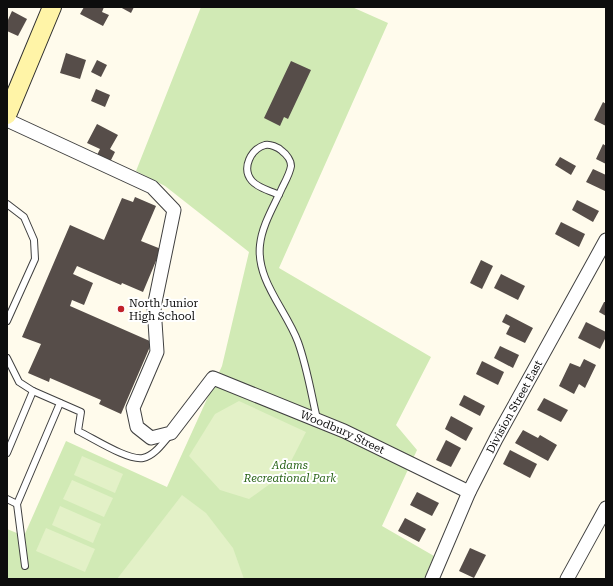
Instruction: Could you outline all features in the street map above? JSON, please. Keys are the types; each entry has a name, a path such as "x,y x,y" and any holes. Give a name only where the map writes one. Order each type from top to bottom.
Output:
{"street":[{"path":"7,115 52,7"},
{"path":"7,120 152,187 174,210 154,308 157,352 133,408 137,427 151,438 171,433"},
{"name":"Division Street East","path":"432,579 469,492 496,439 606,240"},
{"name":"Woodbury Street","path":"171,433 213,378 351,434 469,492"},
{"path":"568,579 606,508"}],"lane":[{"path":"279,195 259,186 252,181 248,172 248,159 258,148 267,145 279,148 287,155 291,165 279,195 268,219 260,244 261,267 269,287 289,322 298,343 317,420"},
{"path":"7,204 24,217 34,240 35,259 7,321"},
{"path":"7,358 20,382 33,391 82,412 78,431 133,458 144,458 155,452 171,433"},
{"path":"7,453 33,391"},
{"path":"25,566 17,504 60,403"},
{"path":"7,499 17,504"}],"green space":[{"name":"Adams Recreational Park","path":"201,7 352,7 388,23 279,268 431,357 396,425 417,450 382,526 434,556 424,579 7,579 7,529 24,536 66,441 167,487 222,366 249,252 165,186 136,171"},
{"path":"239,401 306,432 285,473 249,499 220,490 189,456 215,414"},
{"path":"82,456 123,474 115,493 74,475"},
{"path":"72,480 113,498 104,517 63,499"},
{"path":"182,495 206,513 233,548 244,579 117,579"},
{"path":"60,506 101,524 93,543 52,525"},
{"path":"46,528 95,549 85,572 36,551"}],"building":[{"path":"84,7 104,7 102,12 109,15 103,26 80,14"},
{"path":"120,7 134,7 131,13"},
{"path":"12,11 27,19 18,36 7,31 7,22"},
{"path":"66,53 86,60 80,79 60,73"},
{"path":"97,60 107,65 101,77 91,72"},
{"path":"291,61 311,70 288,119 284,117 280,126 264,118"},
{"path":"96,89 110,95 105,107 91,101"},
{"path":"603,102 606,104 606,126 594,120"},
{"path":"97,124 118,135 110,149 115,152 110,162 97,155 100,149 87,143"},
{"path":"603,144 606,146 606,164 596,159"},
{"path":"560,157 576,166 571,175 555,165"},
{"path":"593,169 606,175 605,191 586,182"},
{"path":"135,197 156,206 141,241 161,249 143,292 122,283 121,285 77,266 73,274 93,283 84,305 72,300 70,306 152,342 121,414 99,404 101,400 50,378 49,382 28,373 41,344 22,337 70,225 104,240 122,198 133,202"},
{"path":"577,200 599,211 593,222 572,210"},
{"path":"561,222 585,234 579,247 555,234"},
{"path":"481,260 493,266 482,289 470,283"},
{"path":"501,274 525,286 518,300 494,288"},
{"path":"604,302 606,302 606,316 599,312"},
{"path":"506,314 533,328 525,343 506,334 510,326 502,322"},
{"path":"586,322 606,332 606,337 600,349 578,338"},
{"path":"500,346 519,355 513,368 494,358"},
{"path":"584,359 596,365 585,388 579,384 574,394 559,386 570,363 580,367"},
{"path":"482,361 504,372 498,385 476,374"},
{"path":"464,395 485,406 480,416 459,405"},
{"path":"544,398 568,410 561,422 537,410"},
{"path":"451,416 473,428 466,441 445,429"},
{"path":"523,430 538,438 540,435 557,445 548,461 515,443"},
{"path":"446,440 461,448 451,467 436,460"},
{"path":"510,450 537,464 530,478 503,464"},
{"path":"417,492 439,503 432,516 410,505"},
{"path":"405,518 426,529 419,542 398,531"},
{"path":"470,548 486,555 474,578 459,571"}],"place":[{"name":"North Junior High School","path":"121,309"}]}
